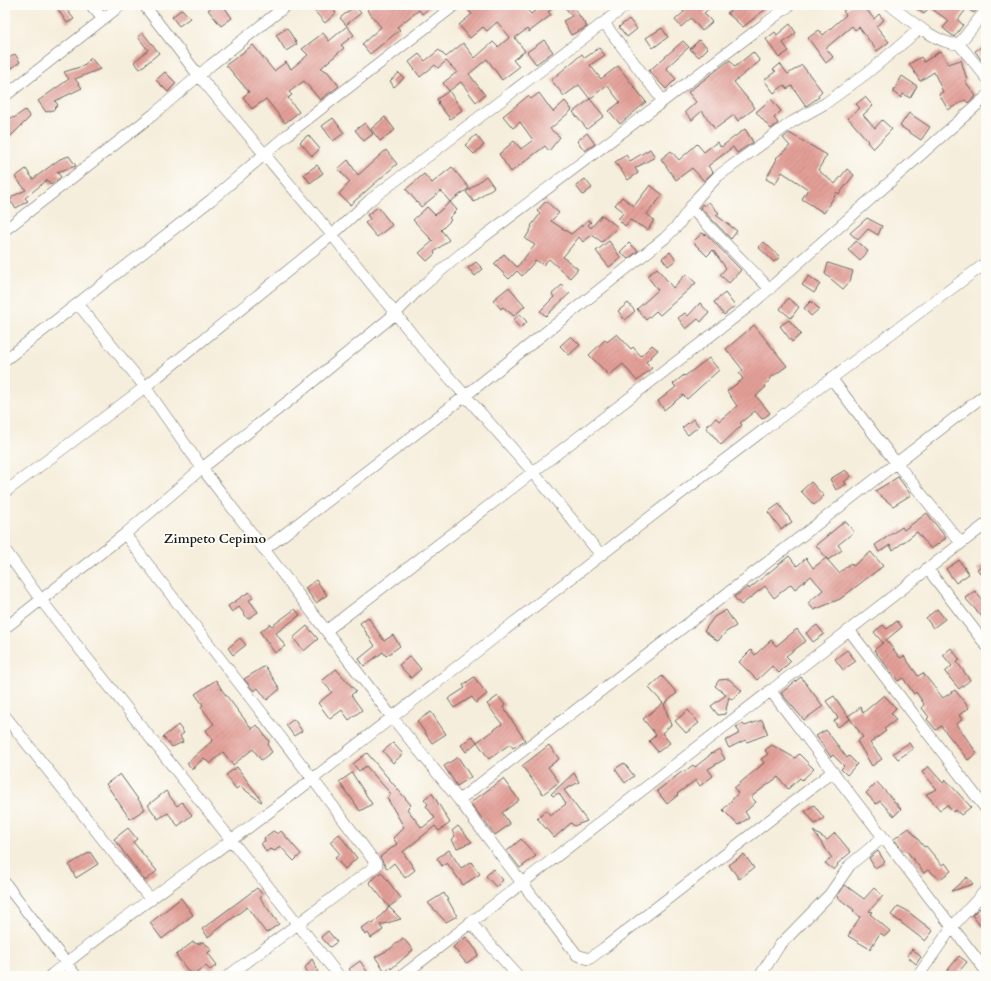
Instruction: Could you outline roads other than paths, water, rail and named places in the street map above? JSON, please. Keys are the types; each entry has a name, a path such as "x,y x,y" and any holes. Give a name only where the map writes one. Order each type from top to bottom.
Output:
{"street":[{"path":"91,5 103,19"},
{"path":"5,96 121,5"},
{"path":"144,5 199,76 332,235 395,314 465,396 533,472 601,555"},
{"path":"5,230 160,109 287,5"},
{"path":"5,360 78,304 287,135 455,5"},
{"path":"5,492 145,387 332,235 370,200 604,24 627,5"},
{"path":"5,628 126,534 202,468 295,396 395,314 416,292 458,257 790,5"},
{"path":"890,5 903,9 921,28 946,43 959,44 986,77"},
{"path":"959,44 986,10"},
{"path":"604,24 663,101"},
{"path":"265,549 465,396 665,238 678,225 690,207 718,176 792,122 826,103 868,73 921,28"},
{"path":"327,630 770,289 986,97"},
{"path":"690,207 770,289"},
{"path":"50,976 150,900 233,841 391,716 831,378 986,263"},
{"path":"78,304 145,387 202,468 327,630 391,716 459,800 521,884 577,956 589,959 700,876 832,772"},
{"path":"831,378 897,464 961,543"},
{"path":"459,800 986,394"},
{"path":"402,976 927,568 986,524"},
{"path":"126,534 199,632 314,778 376,865 228,976"},
{"path":"5,550 41,600 339,976"},
{"path":"927,568 986,645"},
{"path":"849,630 986,809"},
{"path":"770,690 986,972"},
{"path":"5,716 66,796 150,900"},
{"path":"760,976 779,946 830,894 850,865 882,838"},
{"path":"5,883 76,976"},
{"path":"918,976 952,927 986,890"},
{"path":"470,922 518,976"}],"district":[{"name":"Zimpeto Cepimo","path":"215,538"}]}
